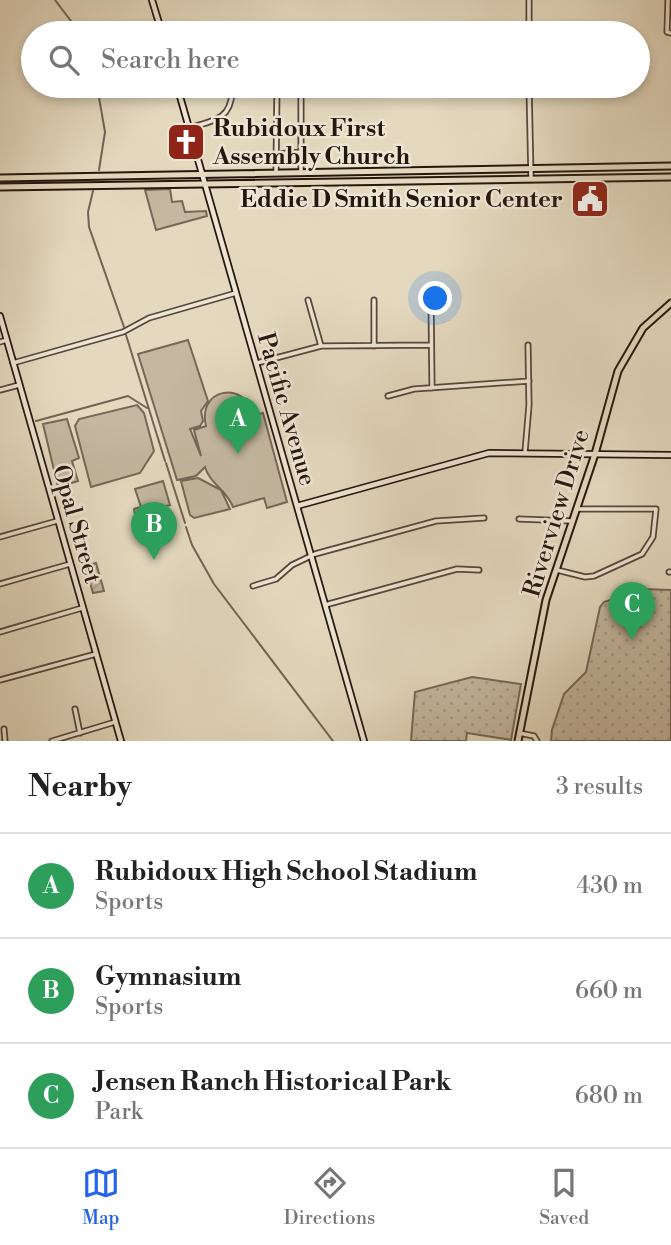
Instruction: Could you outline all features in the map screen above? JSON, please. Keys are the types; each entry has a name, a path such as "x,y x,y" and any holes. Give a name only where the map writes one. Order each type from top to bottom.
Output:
{"main road":[{"path":"0,178 671,166"},
{"path":"0,187 671,177"},
{"name":"Riverview Drive","path":"518,741 539,632 623,358 643,328 671,303"}],"street":[{"path":"152,0 158,21"},
{"path":"529,0 530,21"},
{"path":"667,0 669,32"},
{"name":"Pacific Avenue","path":"180,98 364,741"},
{"path":"189,128 219,119 227,113 231,98"},
{"path":"276,173 277,98"},
{"path":"301,98 302,173"},
{"path":"529,98 531,178"},
{"path":"277,154 301,152"},
{"path":"13,363 123,332 149,318 236,293"},
{"path":"431,299 432,388"},
{"path":"308,300 321,346"},
{"path":"374,300 374,347"},
{"name":"Opal Street","path":"0,316 121,741"},
{"path":"0,342 7,340"},
{"path":"256,363 321,346 431,345"},
{"path":"525,452 528,345"},
{"path":"388,396 432,388 529,381"},
{"path":"0,390 19,385"},
{"path":"297,506 489,453 671,455"},
{"path":"556,570 585,577 594,576 642,554 653,537 656,509 577,509"},
{"path":"253,586 276,579 292,565 311,556 436,521 484,519"},
{"path":"519,519 572,521"},
{"path":"0,537 57,521"},
{"path":"0,584 70,564"},
{"path":"325,605 457,569 479,570"},
{"path":"0,632 82,608"},
{"path":"0,680 96,654"},
{"path":"75,709 80,733"},
{"path":"52,741 115,722"},
{"path":"4,729 5,741"},
{"path":"520,733 534,736 537,741"}],"shaded area":[{"path":"170,189 172,202 182,201 185,212 206,211 207,216 156,230 145,190"},
{"path":"188,340 208,401 201,411 203,421 200,426 190,429 201,456 194,430 206,426 205,413 208,404 223,393 241,396 255,415 263,413 287,502 267,508 264,498 233,507 210,478 205,467 196,476 177,480 138,354"},
{"path":"137,405 144,413 154,451 140,473 91,487 75,426 79,419"},
{"path":"67,419 79,458 72,461 78,481 58,487 43,424"},
{"path":"198,478 221,490 230,509 194,518 190,515 181,481"},
{"path":"163,481 170,505 135,515 134,509 141,507 135,489"},
{"path":"96,563 104,591 93,593 85,566"},
{"path":"643,589 671,590 671,741 551,741 564,694 586,672 600,607 604,602"},
{"path":"472,677 521,684 511,740 467,733 466,741 411,741 415,692"}],"waterway":[{"path":"55,0 71,21"},
{"path":"99,98 105,132 99,170"},
{"path":"93,191 88,212 89,227 124,327"},
{"path":"126,335 165,461"},
{"path":"36,421 128,396 147,408"},
{"path":"166,463 185,523"},
{"path":"186,527 192,545 214,584 333,741"}],"place":[{"name":"Rubidoux First Assembly Church","path":"186,142"},
{"name":"Eddie D Smith Senior Center","path":"590,199"},
{"name":"Rubidoux High School Stadium","path":"238,454"},
{"name":"Gymnasium","path":"154,560"},
{"name":"Jensen Ranch Historical Park","path":"632,640"}]}
